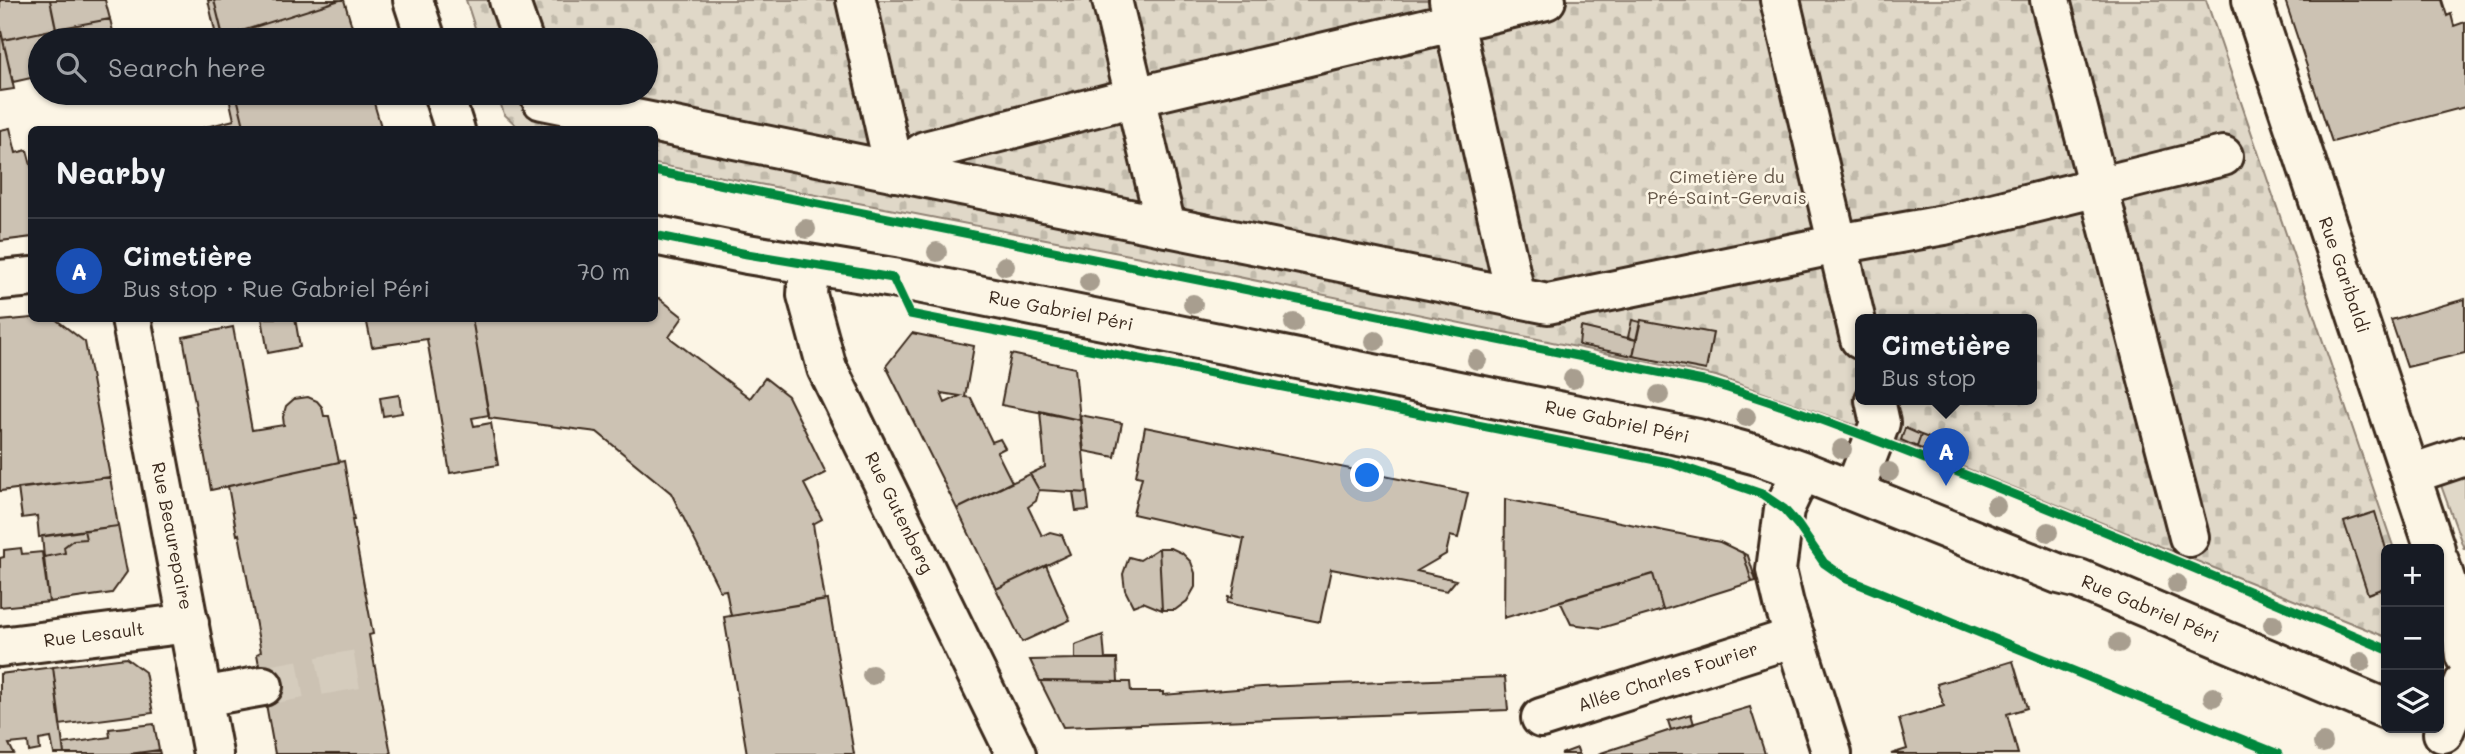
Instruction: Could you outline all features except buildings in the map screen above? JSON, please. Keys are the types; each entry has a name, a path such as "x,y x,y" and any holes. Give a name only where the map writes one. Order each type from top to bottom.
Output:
{"street":[{"path":"413,0 422,28"},
{"path":"509,0 519,28"},
{"path":"856,0 895,172"},
{"path":"1112,0 1166,226"},
{"path":"895,172 925,151 1452,11 1546,0"},
{"path":"1780,0 1855,317"},
{"path":"2050,0 2189,537"},
{"name":"Rue Garibaldi","path":"2252,0 2433,544"},
{"path":"1452,11 1516,298"},
{"path":"447,105 454,126"},
{"path":"567,105 1548,304 1838,244 1944,225 2223,156"},
{"name":"Rue Gabriel Péri","path":"658,236 893,278 1625,423 1757,455 2059,574 2079,579 2381,707"},
{"name":"Rue Gutenberg","path":"809,265 807,295 827,368 1016,754"},
{"path":"0,280 28,277"},
{"name":"Rue Beaurepaire","path":"132,322 213,754"},
{"path":"1854,491 1880,424 1876,405"},
{"path":"2411,474 2465,456"},
{"path":"1802,471 1784,509 1776,570 1784,604 1832,754"},
{"path":"2444,576 2462,631 2465,656"},
{"name":"Rue Lesault","path":"0,647 189,623"},
{"name":"Allée Charles Fourier","path":"1541,718 1796,637"},
{"path":"2446,735 2465,681"},
{"path":"202,697 263,686"}],"green space":[{"name":"Cimetière du Pré-Saint-Gervais","path":"466,0 2206,0 2392,544 2381,544 2381,635 1888,437 1716,376 1166,262 658,165 658,126 517,126 504,114 501,105 658,105 658,28 475,28"},
{"path":"2465,457 2465,549 2464,549 2434,466"}],"tunnel":[{"path":"263,686 375,666"}],"cycle path":[{"path":"658,172 1708,382 1874,439 2129,541 2381,647"},
{"path":"658,236 747,254 893,278 910,314 1671,463 1762,494 1784,509 1824,563 1847,579 2278,754"}],"place":[{"name":"Cimetière","path":"1946,486"}]}
